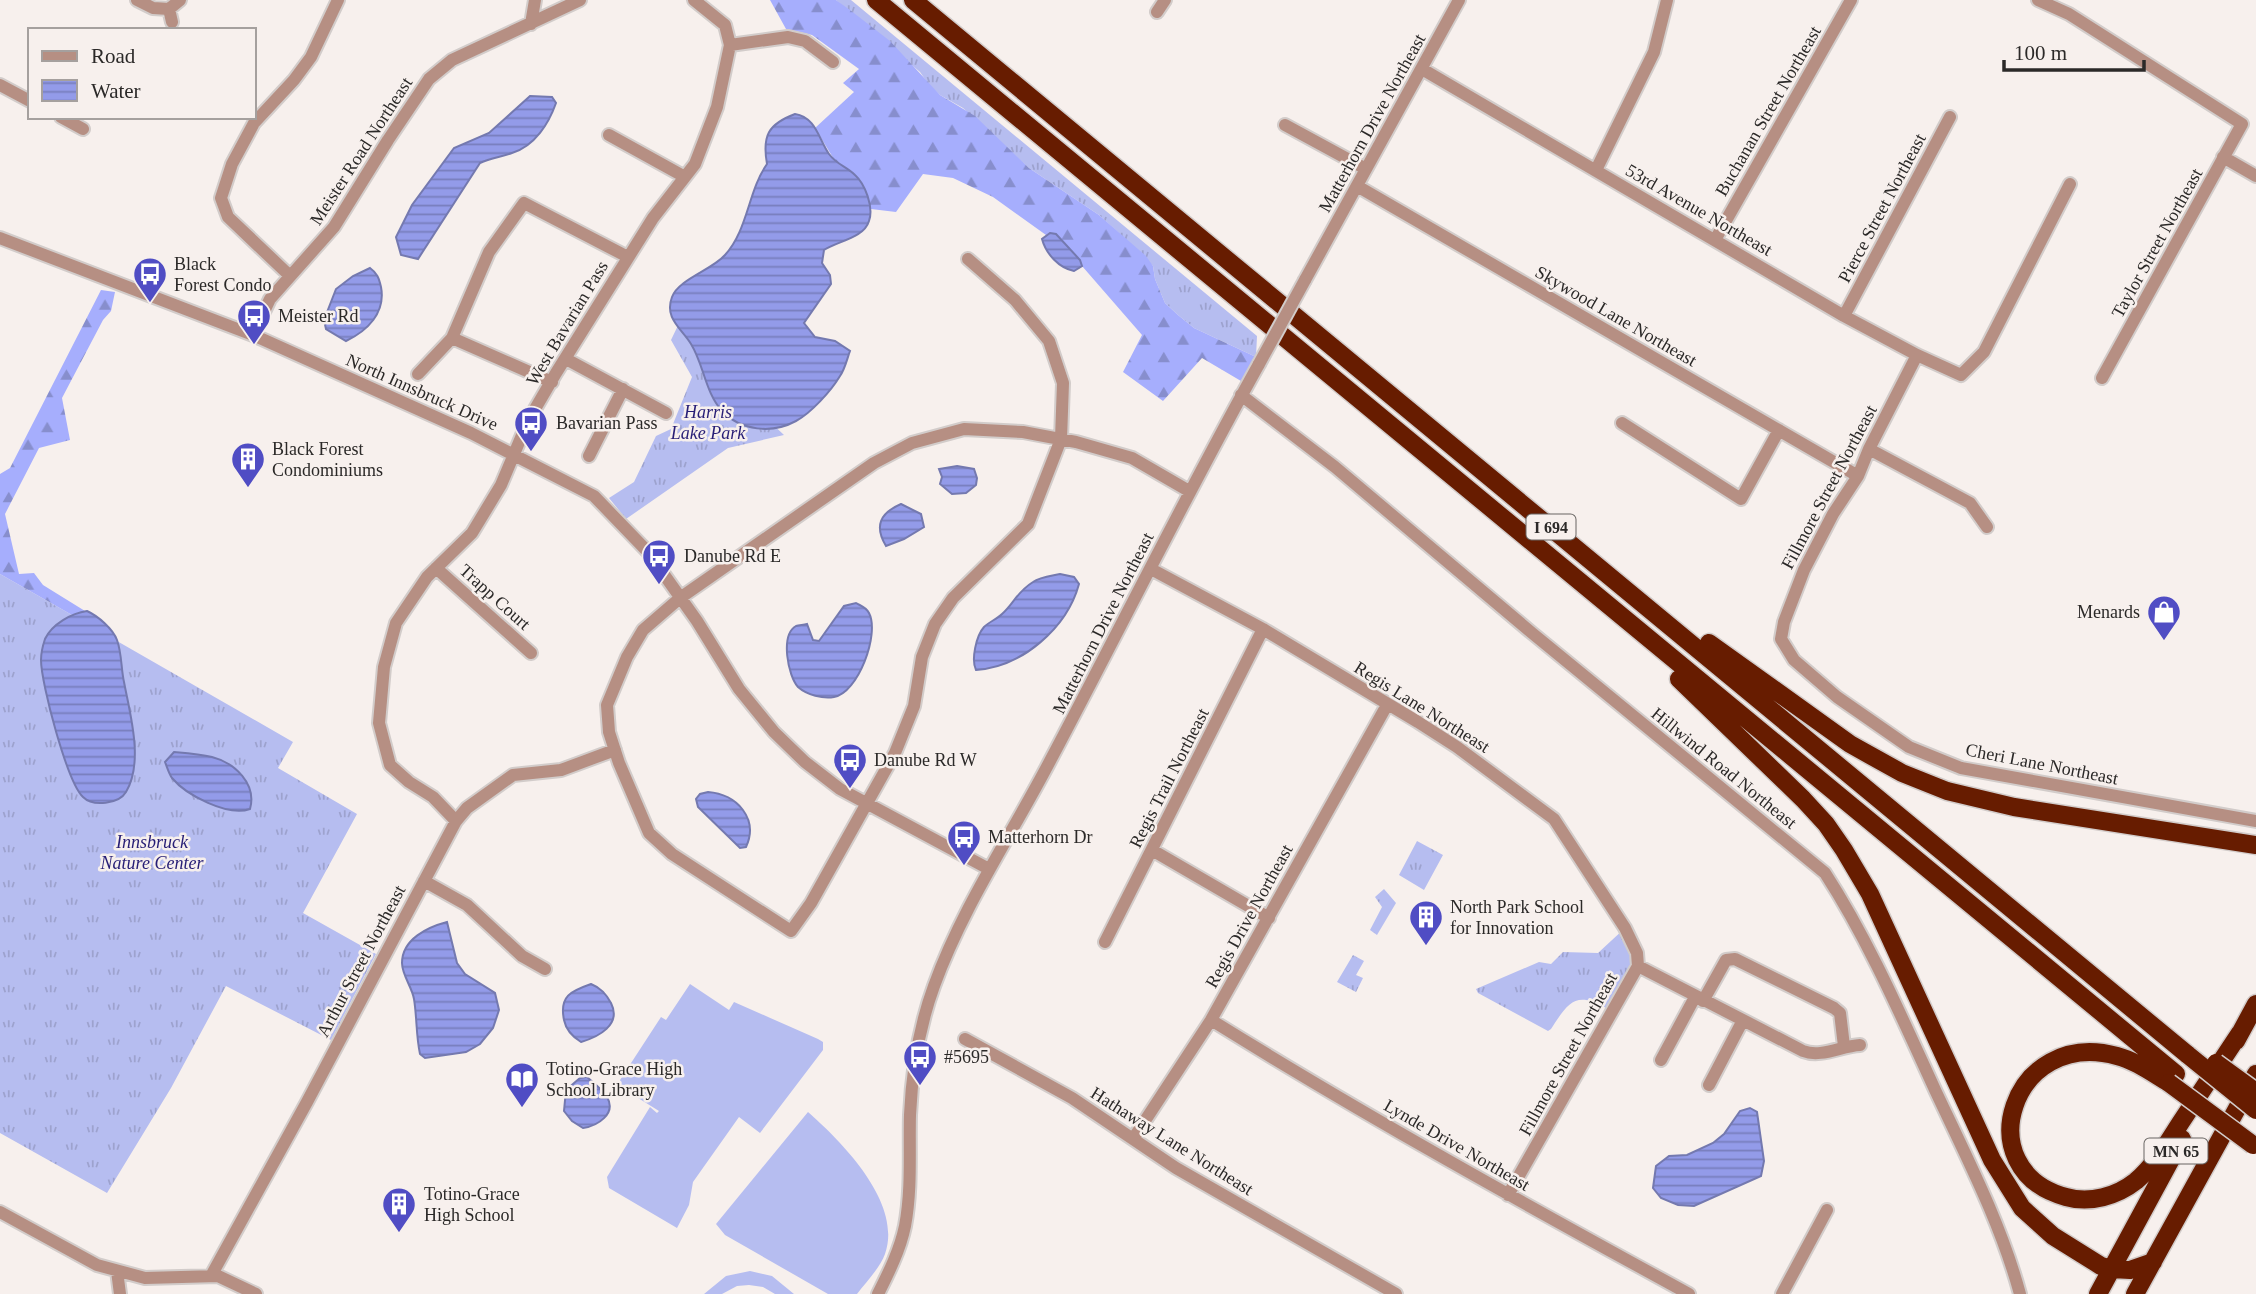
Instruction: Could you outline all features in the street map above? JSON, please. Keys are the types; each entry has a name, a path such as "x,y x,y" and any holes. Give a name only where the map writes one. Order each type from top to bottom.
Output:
{"highway":[{"name":"I 694","path":"876,0 2172,1078 2255,1144"},
{"name":"I 694","path":"913,0 2040,931 2191,1050 2256,1110"},
{"path":"1443,438 1761,682 1850,744 1896,769 1947,791 1984,801 2256,845"},
{"path":"1646,638 1674,673 1803,799 1844,850 1870,894 1992,1160 2015,1198 2030,1216 2053,1236 2091,1261 2112,1269 2130,1270 2153,1262"},
{"name":"MN 65","path":"2098,1294 2256,1004"},
{"path":"2172,1078 2116,1056 2086,1052 2057,1059 2035,1073 2015,1103 2011,1132 2020,1163 2040,1185 2070,1198 2094,1199 2122,1190 2144,1174 2157,1158 2240,1033"},
{"path":"2191,1050 2256,1079"},
{"name":"MN 65","path":"2135,1294 2256,1079"}],"street":[{"path":"138,0 153,8 169,9 180,0"},
{"path":"289,275 228,217 221,198 232,164 254,123 295,80 311,57 338,0"},
{"path":"531,24 535,0"},
{"name":"Meister Road Northeast","path":"253,335 270,299 334,227 429,79 452,60 580,0"},
{"path":"694,0 724,25 730,45 788,37 805,41 833,62"},
{"path":"1157,12 1165,0"},
{"name":"Matterhorn Drive Northeast","path":"878,1294 895,1261 905,1225 913,1076 926,1009 947,950 989,869 1030,799 1189,491 1459,0"},
{"path":"1596,170 1654,52 1667,0"},
{"name":"Buchanan Street Northeast","path":"1715,240 1851,0"},
{"name":"Taylor Street Northeast","path":"2038,0 2069,15 2242,124 2102,378"},
{"path":"169,9 172,22"},
{"name":"West Bavarian Pass","path":"456,821 433,797 409,782 390,765 379,723 384,667 396,623 428,577 472,533 501,485 528,421 653,218 695,164 717,107 730,45"},
{"name":"53rd Avenue Northeast","path":"1422,69 1844,316 1961,375 1983,352 2070,184"},
{"path":"0,85 28,100"},
{"name":"Pierce Street Northeast","path":"1844,316 1950,117"},
{"path":"65,119 83,129"},
{"path":"1285,125 1366,169"},
{"path":"609,135 685,177"},
{"path":"2223,158 2256,176"},
{"name":"Skywood Lane Northeast","path":"1357,187 1858,476"},
{"path":"418,374 452,338 489,252 524,203 628,257"},
{"name":"North Innsbruck Drive","path":"0,238 253,335 396,398 514,454 594,496 648,552 739,689 774,732 805,762 841,789 989,869"},
{"path":"968,258 1015,300 1049,341 1063,383 1061,439 1028,524 953,598 935,624 922,657 914,706 895,753 811,903 791,931 673,854 649,833 609,732 607,705 627,657 643,630 680,598 874,463 912,443 964,429 1023,432 1061,439 1132,458 1189,491"},
{"path":"452,338 552,382"},
{"name":"Fillmore Street Northeast","path":"1781,639 1784,622 1804,570 1833,514 1858,476 1917,355"},
{"path":"566,359 666,413"},
{"path":"589,456 623,390"},
{"name":"Hillwind Road Northeast","path":"1241,395 1335,467 1532,633 1825,873 1848,909 1938,1094 2009,1254 2020,1294"},
{"path":"1622,424 1741,499 1779,430"},
{"path":"1869,449 1969,503 1986,527"},
{"name":"Trapp Court","path":"436,568 531,653"},
{"name":"Regis Lane Northeast","path":"1151,569 1263,629 1457,747 1554,819 1625,928"},
{"name":"Regis Trail Northeast","path":"1105,942 1263,629"},
{"name":"Cheri Lane Northeast","path":"1781,639 1794,660 1836,697 1909,747 1961,768 2256,821"},
{"name":"Regis Drive Northeast","path":"1133,1139 1211,1020 1387,705"},
{"name":"Arthur Street Northeast","path":"211,1276 456,821 467,808 513,775 561,770 615,750"},
{"path":"1152,850 1269,918"},
{"path":"424,881 467,905 522,956 545,969"},
{"name":"Fillmore Street Northeast","path":"1508,1195 1637,966 1637,953 1625,928"},
{"path":"1661,1060 1726,960 1735,959 1834,1007 1840,1013 1844,1046"},
{"path":"1637,966 1742,1022 1811,1054 1860,1045"},
{"name":"Lynde Drive Northeast","path":"1211,1020 1289,1069 1508,1195 1689,1294"},
{"path":"1709,1085 1742,1022"},
{"name":"Hathaway Lane Northeast","path":"965,1039 1072,1098 1176,1168 1396,1294"},
{"path":"1782,1294 1827,1210"},
{"path":"0,1212 97,1265 145,1278 218,1276 256,1294"},
{"path":"117,1271 120,1294"}],"green space":[{"path":"770,0 836,0 890,41 940,95 975,116 1029,168 1099,215 1146,256 1153,266 1155,279 1165,303 1178,315 1194,328 1256,357 1241,381 1202,358 1163,401 1123,372 1142,335 1056,234 1046,235 993,197 953,178 923,174 896,212 871,209 857,177 835,161 815,128 854,92 843,83 859,69 812,35 786,29"},
{"path":"836,0 851,0 1257,336 1256,357 1194,328 1178,315 1165,303 1155,279 1153,266 1118,232 1099,215 1029,168 963,108 940,95 920,72"},
{"path":"101,290 115,292 111,311 103,320 62,398 70,440 39,448 5,514 19,574 34,573 43,585 85,611 72,615 0,574 0,474 10,468"},
{"name":"Harris Lake Park","path":"683,315 766,418 784,435 728,448 626,519 609,498 634,482 656,436 671,429 692,377 671,340"},
{"name":"Innsbruck Nature Center","path":"0,574 72,615 87,611 106,625 117,641 293,742 278,768 357,814 303,913 376,954 331,1040 226,986 171,1088 107,1193 0,1133"},
{"path":"1417,841 1443,855 1424,890 1399,875"},
{"path":"1384,889 1396,903 1377,935 1370,930 1382,907 1375,897"},
{"path":"1625,928 1638,966 1606,1008 1587,1000 1573,1002 1548,1031 1478,993 1476,989 1539,962 1551,964 1563,952 1598,953"},
{"path":"1353,955 1364,961 1356,975 1363,978 1356,992 1337,982"},
{"path":"690,984 729,1010 734,1002 818,1039 823,1042 823,1050 760,1133 739,1117 693,1182 689,1205 677,1228 609,1188 607,1177 650,1107 657,1113 659,1111 622,1088 620,1080 661,1017 666,1020"},
{"path":"808,1112 837,1140 866,1175 878,1195 885,1215 888,1234 885,1254 857,1294 828,1294 725,1235 716,1224"},
{"path":"750,1271 772,1276 794,1294 775,1294 763,1287 749,1285 737,1286 722,1294 704,1294 726,1276"}],"water":[{"path":"530,96 552,97 556,103 540,133 520,150 480,163 418,259 401,255 396,237 412,205 454,148 489,133"},
{"path":"795,114 812,124 832,157 859,179 868,196 870,215 862,231 824,250 822,263 830,275 831,284 804,323 815,337 835,341 850,351 842,373 826,395 796,421 777,428 757,428 738,423 716,404 691,344 672,317 670,304 681,285 719,260 733,245 767,164 765,146 769,132 779,122"},
{"path":"1050,233 1056,234 1080,260 1082,266 1074,271 1054,260 1042,239"},
{"path":"370,268 376,274 381,287 381,305 368,326 346,341 326,329 324,320 336,289 353,276"},
{"path":"957,466 974,469 977,478 976,485 966,493 952,494 940,484 942,477 939,469"},
{"path":"901,504 921,514 924,527 886,546 880,532 881,521 888,512"},
{"path":"1060,574 1074,577 1079,584 1064,616 1053,630 1026,653 993,667 976,670 975,648 984,627 1002,614 1033,582"},
{"path":"856,603 868,611 872,622 869,648 859,674 843,693 834,697 815,696 802,690 794,682 787,656 791,631 796,626 807,624 813,640 819,641 844,606"},
{"path":"87,611 105,623 117,640 134,738 134,767 126,792 118,799 106,803 87,800 77,788 56,732 42,672 42,653 48,634 63,620"},
{"path":"174,752 212,757 236,769 250,791 250,809 241,811 219,807 178,785 165,762"},
{"path":"708,792 728,797 743,810 750,827 746,847 740,848 698,807 696,799 700,794"},
{"path":"447,922 457,963 465,974 495,993 499,1010 493,1028 480,1044 466,1052 425,1058 420,1054 414,999 402,968 403,955 406,947 417,935"},
{"path":"591,984 600,989 611,1003 613,1018 611,1024 601,1033 581,1042 566,1027 563,1005 572,992"},
{"path":"587,1077 605,1094 609,1109 599,1122 583,1128 572,1121 564,1111 566,1090 580,1078"},
{"path":"1750,1108 1757,1112 1764,1161 1761,1176 1694,1206 1678,1205 1661,1198 1653,1188 1656,1166 1669,1156 1687,1155 1713,1143 1724,1134 1740,1111"}],"place":[{"name":"Black Forest Condo","path":"150,304"},
{"name":"Meister Rd","path":"254,346"},
{"name":"Bavarian Pass","path":"531,453"},
{"name":"Black Forest Condominiums","path":"248,489"},
{"name":"Danube Rd E","path":"659,586"},
{"name":"Menards","path":"2164,642"},
{"name":"Danube Rd W","path":"850,790"},
{"name":"Matterhorn Dr","path":"964,867"},
{"name":"North Park School for Innovation","path":"1426,947"},
{"name":"#5695","path":"920,1087"},
{"name":"Totino-Grace High School Library","path":"522,1109"},
{"name":"Totino-Grace High School","path":"399,1234"}]}
